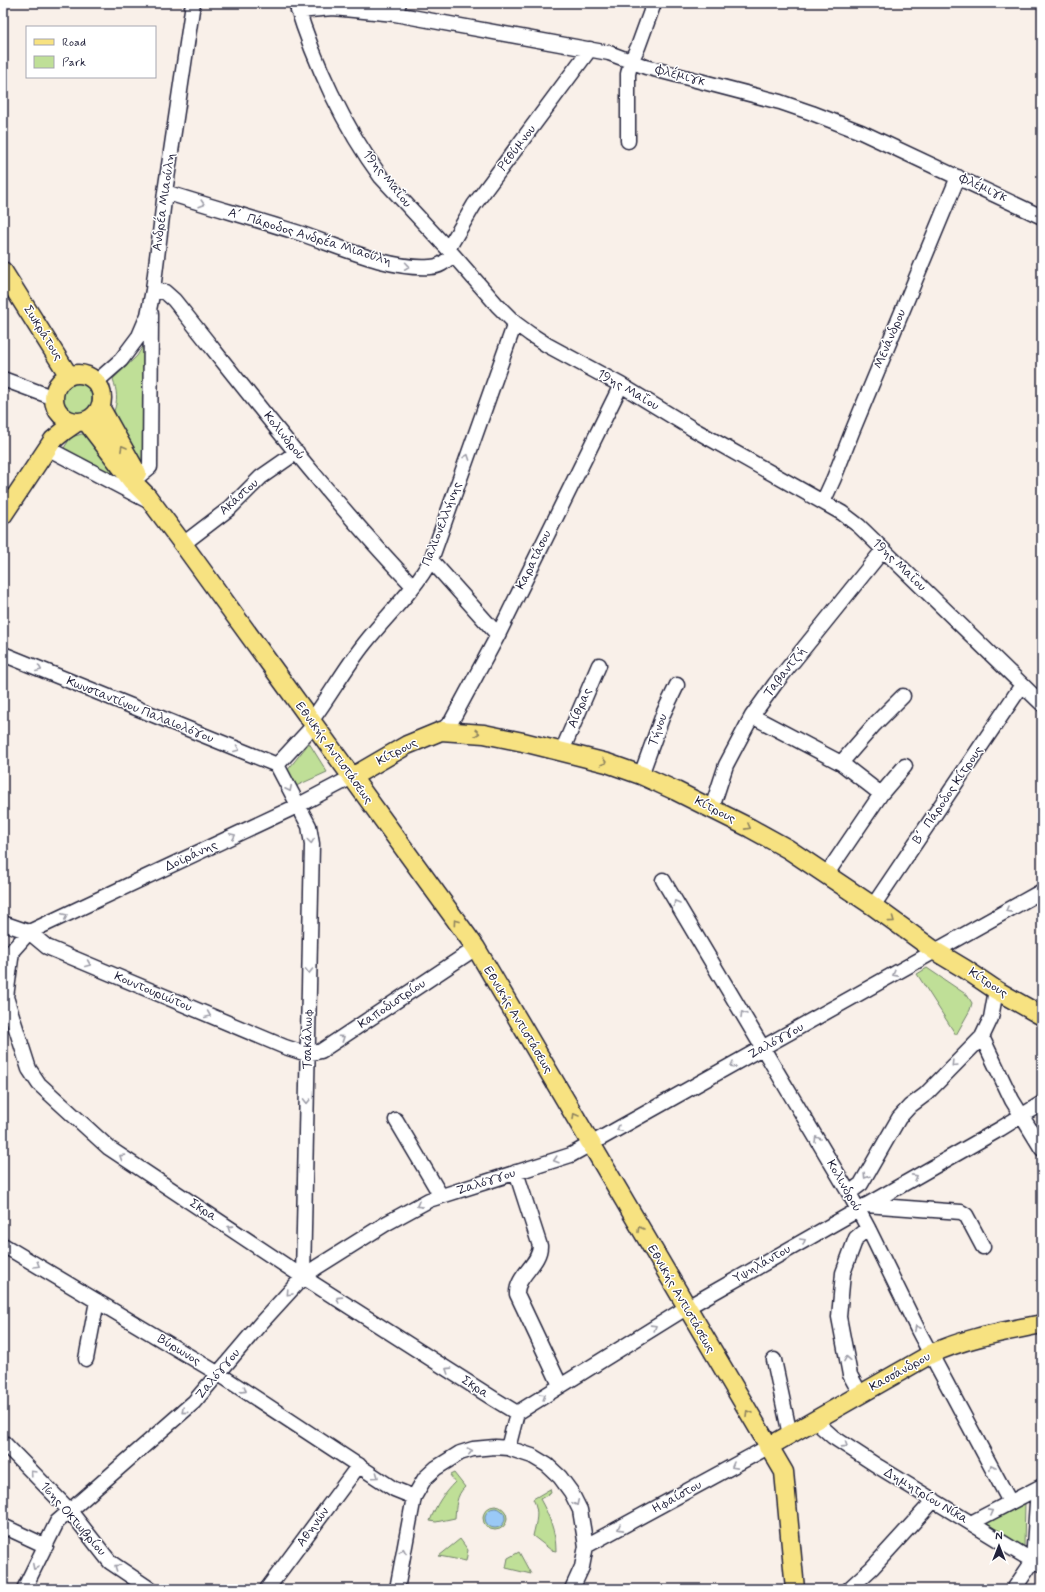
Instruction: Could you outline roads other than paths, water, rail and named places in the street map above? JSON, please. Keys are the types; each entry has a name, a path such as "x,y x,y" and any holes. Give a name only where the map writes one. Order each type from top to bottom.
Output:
{"main road":[{"name":"Σωκράτους","path":"3,271 69,376"},
{"path":"3,515 50,444 64,431 82,421 92,418 100,407 102,394 96,382 83,375 76,374 69,376 58,384 50,444"},
{"path":"55,404 67,420 82,421 132,481 150,500"},
{"path":"100,407 139,476 150,500"},
{"name":"Εθνικής Αντιστάσεως","path":"150,500 476,948 686,1308 784,1472 795,1589"},
{"name":"Κίτρους","path":"352,777 407,745 441,731 484,734 562,751 607,763 641,775 712,808 788,849 873,906 935,951 996,990 1042,1016"},
{"name":"Κασσάνδρου","path":"768,1447 931,1354 965,1340 1042,1324"},
{"path":"784,1472 786,1457 790,1446 804,1427"}],"street":[{"name":"Ανδρέα Μιαούλη","path":"96,382 121,360 139,336 148,315 152,296 165,192 193,3"},
{"path":"628,141 628,74 631,61 638,47 654,3"},
{"name":"Φλέμιγκ","path":"297,7 397,9 609,53 666,73 780,102 812,113 861,132 1042,217"},
{"name":"19ης Μαΐου","path":"297,7 310,46 334,99 368,159 381,177 515,323 547,346 621,385 693,430 842,513 859,526 1042,704"},
{"name":"Ρεθύμνου","path":"451,252 474,205 590,49"},
{"name":"Μενάνδρου","path":"823,502 958,177"},
{"name":"Α΄ Πάροδος Ανδρέα Μιαούλη","path":"165,192 296,232 377,259 402,265 432,267 445,263 451,252"},
{"name":"Κολινδρού","path":"152,296 165,292 174,300 297,452 383,555 413,586"},
{"path":"139,476 150,467 152,296"},
{"name":"Παλιονελλήνης","path":"277,765 312,723 364,645 423,574 431,560 515,323"},
{"path":"3,379 55,404"},
{"name":"Καρατάσου","path":"441,731 450,722 498,635 621,385"},
{"path":"50,444 150,500"},
{"name":"Ακάστου","path":"183,544 230,508 261,477 297,452"},
{"name":"Ταβαντζή","path":"712,808 726,765 752,716 775,684 883,550"},
{"path":"431,560 498,635"},
{"name":"Κωνσταντίνου Παλαιολόγου","path":"3,654 277,765"},
{"name":"Αίθρας","path":"562,751 599,665"},
{"name":"Τήνου","path":"641,775 664,712 677,685"},
{"name":"Β΄ Πάροδος Κίτρους","path":"873,906 1022,685"},
{"path":"841,763 874,725 903,696"},
{"path":"752,716 841,763 881,794"},
{"name":"Τσακάλωφ","path":"277,765 297,806 309,826 312,844 303,1277"},
{"path":"826,875 881,794 905,766"},
{"name":"Δοϊράνης","path":"30,932 297,806 352,777"},
{"name":"Κολινδρού","path":"662,880 849,1194 862,1207 868,1228 931,1354 1010,1502"},
{"name":"Ζαλόγγου","path":"24,1589 58,1522 194,1402 261,1323 303,1277 317,1267 387,1223 429,1200 571,1155 1042,891"},
{"name":"Κουντουριώτου","path":"3,923 30,932 47,947 285,1047 307,1054"},
{"name":"Σκρα","path":"30,932 12,951 4,997 29,1069 39,1084 109,1148 303,1277 494,1399 517,1412"},
{"name":"Καποδιστρίου","path":"307,1054 321,1051 476,948"},
{"path":"849,1194 861,1184 899,1118 910,1106 926,1094 982,1037 991,1018 996,990"},
{"path":"982,1037 1012,1100 1042,1149"},
{"name":"Υψηλάντου","path":"517,1412 686,1308 1000,1129 1042,1103"},
{"path":"396,1120 441,1196"},
{"path":"516,1172 540,1246 539,1254 518,1286 517,1294 560,1385"},
{"path":"862,1207 961,1212 966,1215 983,1247"},
{"path":"861,1394 850,1375 839,1317 843,1272 856,1238 868,1228"},
{"name":"Βύρωνος","path":"3,1245 219,1374 394,1489 414,1497"},
{"path":"304,1245 306,1254 317,1267"},
{"path":"86,1359 98,1301"},
{"path":"774,1360 804,1427"},
{"path":"508,1448 517,1412"},
{"name":"Δημητρίου Νίκα","path":"804,1427 833,1437 879,1467 1038,1562"},
{"name":"16ης Οκτωβρίου","path":"3,1442 70,1511 110,1562 150,1589"},
{"path":"397,1589 414,1497 425,1478 436,1468 454,1456 474,1449 495,1447 508,1448 532,1456 547,1465 560,1477 571,1492 580,1510 586,1546 582,1567 572,1589"},
{"name":"Ηφαίστου","path":"586,1546 768,1447"},
{"name":"Αθηνών","path":"267,1589 359,1465"},
{"path":"971,1523 1040,1487 1038,1562 1014,1589"},
{"path":"849,1589 872,1568 934,1500"},
{"path":"3,1526 46,1546"}],"water":[{"path":"495,1508 502,1511 505,1518 502,1525 495,1528 488,1525 485,1518 488,1511"}]}
